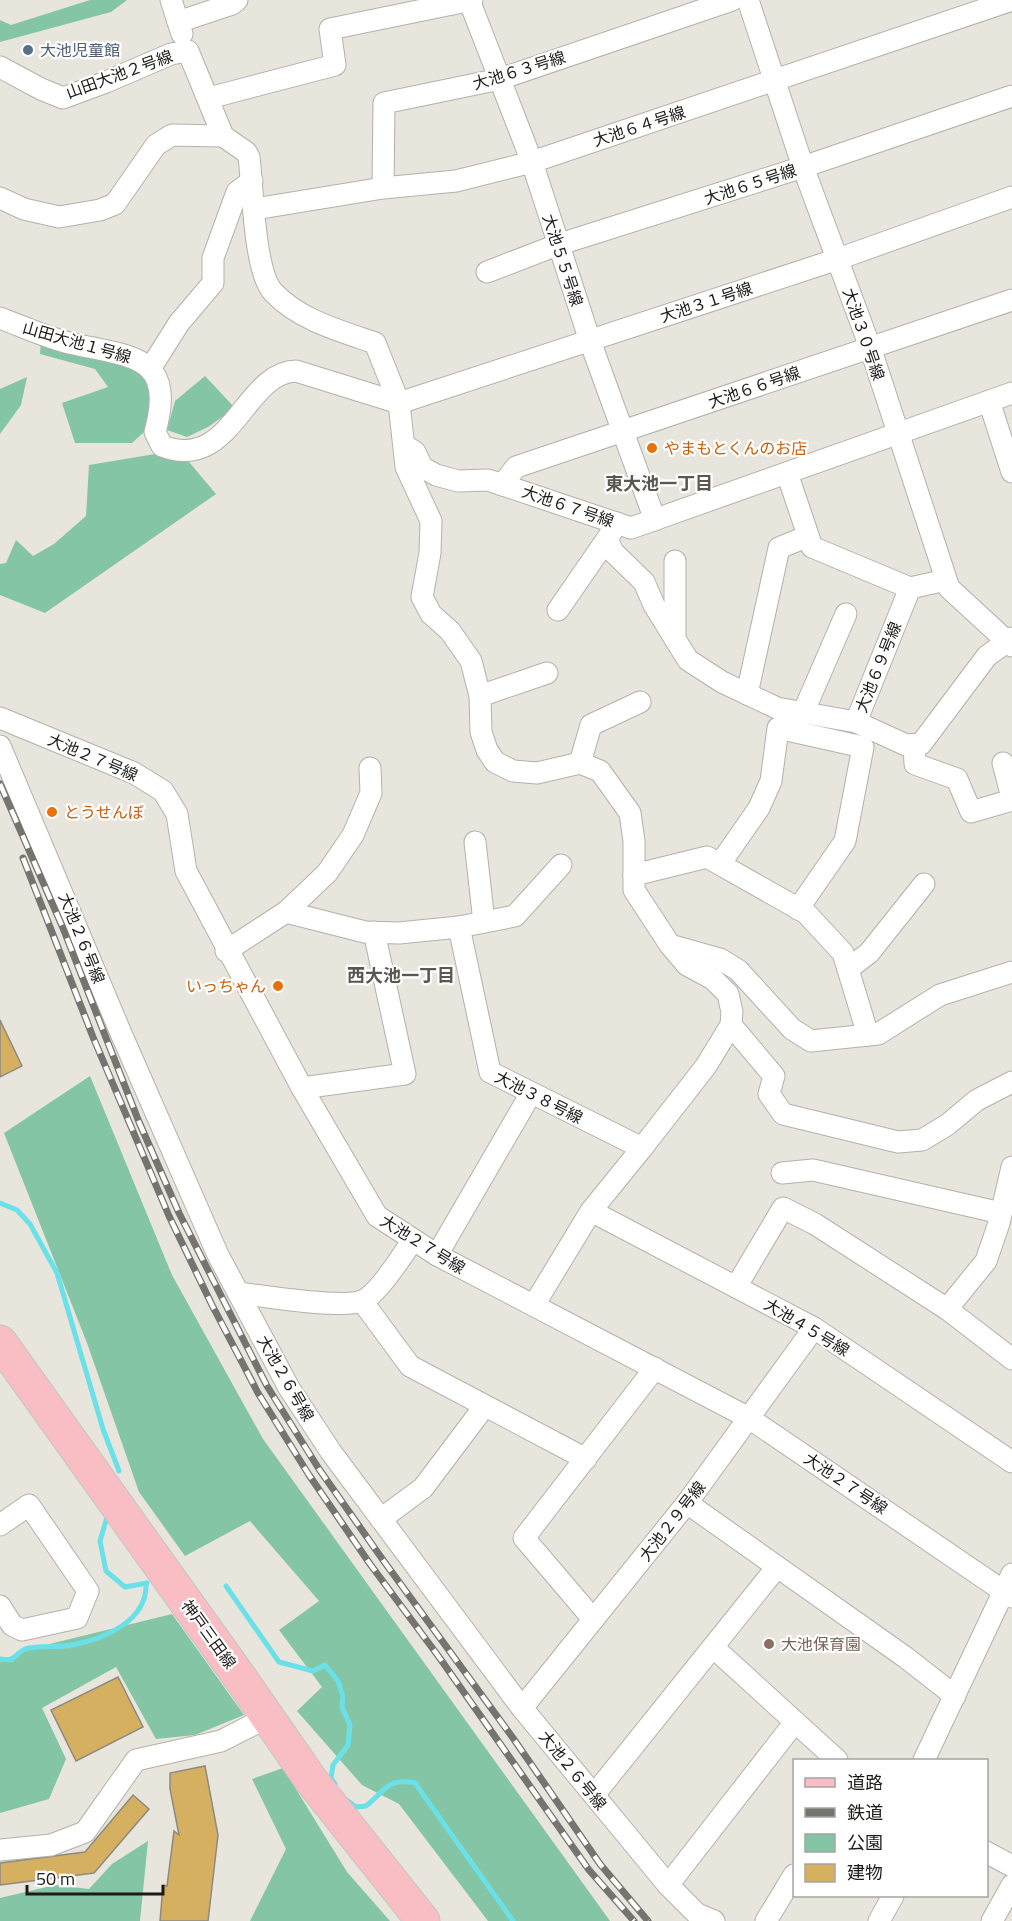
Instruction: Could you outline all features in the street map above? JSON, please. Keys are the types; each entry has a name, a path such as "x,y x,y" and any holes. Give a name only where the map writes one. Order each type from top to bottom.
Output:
{"main road":[{"name":"神戸三田線","path":"0,1342 311,1780 423,1921"}],"street":[{"path":"171,0 188,51"},
{"path":"178,22 232,4 237,0"},
{"name":"大池６３号線","path":"383,188 384,103 500,79 732,0"},
{"name":"大池３０号線","path":"748,0 773,82 870,347 949,588 1010,642"},
{"name":"大池６４号線","path":"255,209 383,188 456,181 532,162 1012,0"},
{"path":"210,98 336,65 330,29 470,1"},
{"name":"大池５５号線","path":"470,1 532,162 557,245 655,520"},
{"name":"山田大池２号線","path":"0,67 63,98 171,54 188,51 210,98 223,136"},
{"name":"大池６５号線","path":"487,272 557,245 803,167 1012,96"},
{"path":"0,198 24,209 59,217 100,210 116,204 156,145 171,135 223,136 246,152 252,181 258,258 264,276 273,291 303,315 375,343 399,403 406,467 431,521 430,553 422,597 431,614 450,631 471,661 480,696 481,732 487,750 495,762 513,771 537,773 580,763 600,771 630,813 634,890 670,945 687,965 712,979 728,994 732,1012 730,1025 706,1066 591,1211 534,1305"},
{"path":"150,369 179,323 213,283 213,258 237,192 252,181"},
{"name":"大池３１号線","path":"399,403 838,259 1012,197"},
{"name":"大池６６号線","path":"502,485 516,467 1012,300"},
{"name":"山田大池１号線","path":"0,318 73,344 121,352 141,361 150,369 161,389 160,413 155,432 162,446 178,452 196,450 219,436 272,379 283,371 296,371 399,403"},
{"name":"大池６７号線","path":"403,446 415,452 422,467 436,475 458,481 488,480 612,531 631,528 655,520 1012,393"},
{"path":"989,401 1012,472"},
{"path":"787,473 812,547 910,588 946,580"},
{"path":"558,610 612,531"},
{"path":"612,531 614,552 644,582 654,605 688,660 722,682 777,708 856,722"},
{"path":"747,694 779,548 808,536"},
{"path":"675,561 675,640"},
{"name":"大池６９号線","path":"910,588 856,722 906,745 914,745"},
{"path":"802,713 846,614"},
{"path":"1003,763 1012,799 971,812 957,779 915,764 914,745 921,744 987,656 1010,642"},
{"path":"480,696 547,673"},
{"path":"580,763 591,725 640,702"},
{"name":"大池２７号線","path":"0,718 135,773 164,791 177,814 186,871 226,951 376,1216 436,1256 749,1418 1009,1587"},
{"path":"720,864 759,808 771,782 778,728 863,747 845,841 798,909"},
{"name":"大池２６号線","path":"0,746 120,1031 238,1293 289,1388 331,1452 522,1707 668,1886 697,1914 714,1921"},
{"path":"226,951 286,912 327,873 352,835 371,793 370,768"},
{"path":"475,842 484,922"},
{"path":"634,875 707,857 806,913 843,953 868,1035"},
{"path":"286,912 374,932 399,933 459,927 516,916 561,866"},
{"path":"848,969 868,953 924,884"},
{"name":"大池３８号線","path":"459,927 490,1072 530,1095 642,1148"},
{"path":"302,1088 405,1074 374,932"},
{"path":"670,945 720,959 738,970 792,1029 811,1041 878,1034 940,995 1012,972"},
{"path":"730,1025 774,1076 769,1094 783,1114 898,1142 922,1140 947,1125 978,1101 1012,1082"},
{"path":"436,1256 530,1095"},
{"path":"947,1310 986,1261 1004,1222 1012,1167"},
{"path":"783,1173 813,1170 833,1174 1004,1222"},
{"path":"736,1287 783,1208 815,1224 947,1310 1012,1359"},
{"name":"大池４５号線","path":"591,1211 814,1328 1012,1462"},
{"path":"238,1293 328,1303 362,1301 382,1282 412,1241"},
{"path":"362,1301 410,1366 586,1460"},
{"name":"大池２９号線","path":"522,1707 687,1503 814,1328"},
{"path":"593,1618 524,1538 655,1368"},
{"path":"381,1519 423,1488 484,1407"},
{"path":"687,1503 905,1657 955,1696"},
{"path":"0,1525 29,1505 88,1591 77,1618 22,1630 12,1624 0,1606"},
{"path":"594,1795 777,1567"},
{"path":"925,1759 1009,1587"},
{"path":"714,1648 835,1759"},
{"path":"0,1850 51,1845 86,1832 136,1760 221,1742 266,1718"},
{"path":"668,1886 795,1722"},
{"path":"988,1853 1012,1866"},
{"path":"765,1921 793,1878"},
{"path":"992,1921 1012,1885"},
{"path":"879,1921 892,1897"}],"green space":[{"path":"90,0 127,0 111,12 0,42 0,20 11,25"},
{"path":"41,341 126,365 154,383 153,424 132,443 75,443 62,403 108,387 95,369 40,354"},
{"path":"205,376 235,408 208,427 187,437 167,430 175,401"},
{"path":"27,377 21,405 0,434 0,389"},
{"path":"155,454 189,462 216,494 45,613 0,595 0,564 6,563 16,540 33,556 54,544 86,516 89,465"},
{"path":"90,1076 172,1275 263,1439 610,1921 488,1921 399,1804 362,1785 297,1711 322,1687 279,1630 319,1601 250,1521 185,1556 139,1492 87,1343 4,1133"},
{"path":"172,1614 244,1715 195,1735 156,1739 116,1667 42,1708 66,1759 49,1799 0,1813 0,1662 21,1651"},
{"path":"283,1768 347,1872 390,1921 250,1921 286,1849 252,1779"},
{"path":"148,1841 140,1921 0,1921 0,1898 55,1885 89,1889 112,1864"}],"building":[{"path":"0,1020 22,1066 0,1077"},
{"path":"118,1677 143,1727 76,1761 51,1710"},
{"path":"205,1766 218,1835 208,1921 160,1921 163,1885 167,1886 174,1831 179,1835 170,1789 170,1773"},
{"path":"133,1795 149,1809 94,1873 0,1885 0,1863 85,1852"}],"waterway":[{"path":"0,1203 17,1210 30,1224 57,1273 103,1429 119,1471"},
{"path":"107,1517 100,1541 106,1571 125,1587 147,1583"},
{"path":"0,1659 11,1660 25,1649 72,1645 110,1633 132,1618 140,1608 145,1596 146,1583"},
{"path":"226,1586 279,1662 313,1671 325,1665 338,1681 343,1697 342,1707 350,1725 348,1745 333,1765 331,1778 335,1784"},
{"path":"348,1801 356,1807 366,1806 393,1784 415,1783 513,1921"}],"railway":[{"path":"0,784 63,928 139,1122 179,1213 267,1386 319,1469 383,1560 513,1738 600,1864 648,1921"},
{"path":"23,858 93,1037 169,1216 258,1393 309,1475 370,1564 439,1657 589,1870 634,1921"}],"place":[{"name":"大池児童館","path":"28,50"},
{"name":"やまもとくんのお店","path":"652,448"},
{"name":"とうせんぼ","path":"52,812"},
{"name":"いっちゃん","path":"278,986"},
{"name":"大池保育園","path":"769,1644"}],"district":[{"name":"東大池一丁目","path":"659,484"},
{"name":"西大池一丁目","path":"401,976"}]}
